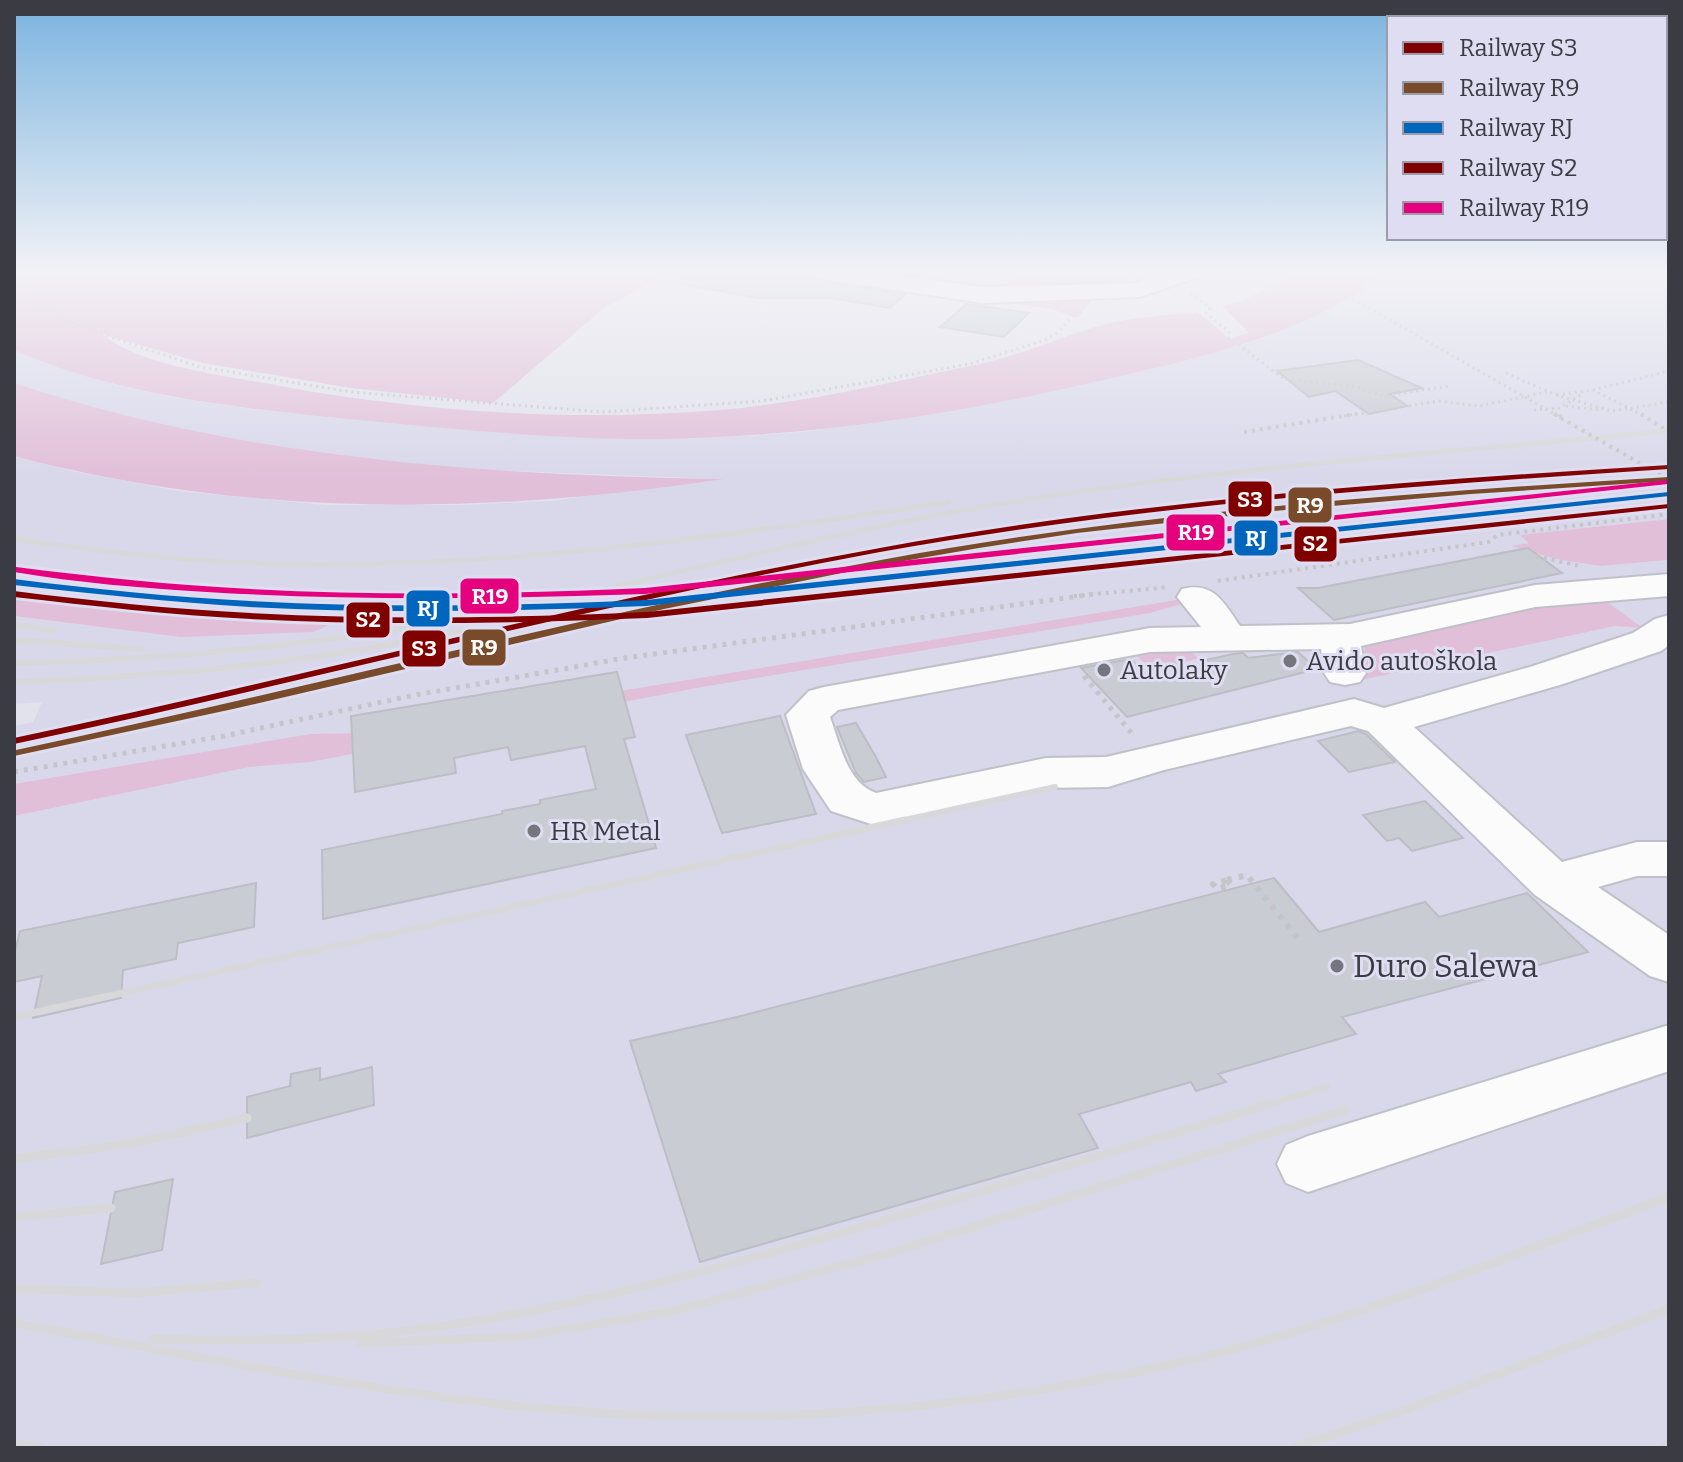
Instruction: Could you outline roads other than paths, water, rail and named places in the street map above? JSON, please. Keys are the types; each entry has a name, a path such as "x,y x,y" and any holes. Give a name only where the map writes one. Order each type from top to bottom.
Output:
{"street":[{"path":"1669,585 1535,596 1342,655 1226,636 1150,640 824,700 808,715 826,769 848,800 874,809 1046,773 1108,772 1153,758 1354,712 1383,722 1553,882 1669,962"},
{"path":"1196,588 1226,636"},
{"path":"1383,722 1559,672 1647,642 1669,627"},
{"path":"1553,882 1637,859 1669,859"},
{"path":"1308,1164 1669,1048"}],"railway":[{"path":"579,595 865,530 1042,497 1277,468 1669,431"},
{"path":"14,539 219,562 425,562 513,557 688,539 949,502"},
{"path":"14,663 158,657 300,643 441,622 579,595"},
{"path":"573,596 579,595"},
{"path":"14,625 54,630"},
{"path":"14,682 239,666 351,651 462,631"},
{"path":"14,640 141,649"},
{"path":"896,822 1055,787"},
{"path":"14,1017 905,820"},
{"path":"1263,1106 1327,1087"},
{"path":"152,1339 292,1339 404,1331 596,1298 785,1249 1270,1104"},
{"path":"360,1343 518,1337 669,1312 893,1252 1345,1110"},
{"path":"14,1159 129,1144 247,1118"},
{"path":"14,1323 286,1373 491,1403 637,1415 793,1415 870,1410 1025,1392 1101,1379 1240,1347 1426,1288 1669,1197"},
{"path":"14,1217 111,1208"},
{"path":"14,1289 136,1293 257,1283"},
{"path":"1294,1448 1402,1411 1669,1309"},
{"path":"14,1443 41,1448"},
{"path":"1662,1448 1669,1445"}],"rail line":[{"name":"S3","path":"14,741 663,594 978,533 1273,496 1669,467"},
{"name":"R9","path":"16,753 664,606 979,545 1274,508 1669,479"},
{"name":"R19","path":"16,570 173,587 330,595 487,596 645,591 1668,482"},
{"name":"RJ","path":"14,582 172,599 330,607 487,608 646,603 1669,494"},
{"name":"S2","path":"14,594 172,611 330,619 488,620 647,615 1669,506"}],"place":[{"name":"Avido autoškola","path":"1290,661"},
{"name":"Autolaky","path":"1104,670"},
{"name":"HR Metal","path":"534,831"},
{"name":"Duro Salewa","path":"1337,966"}]}
